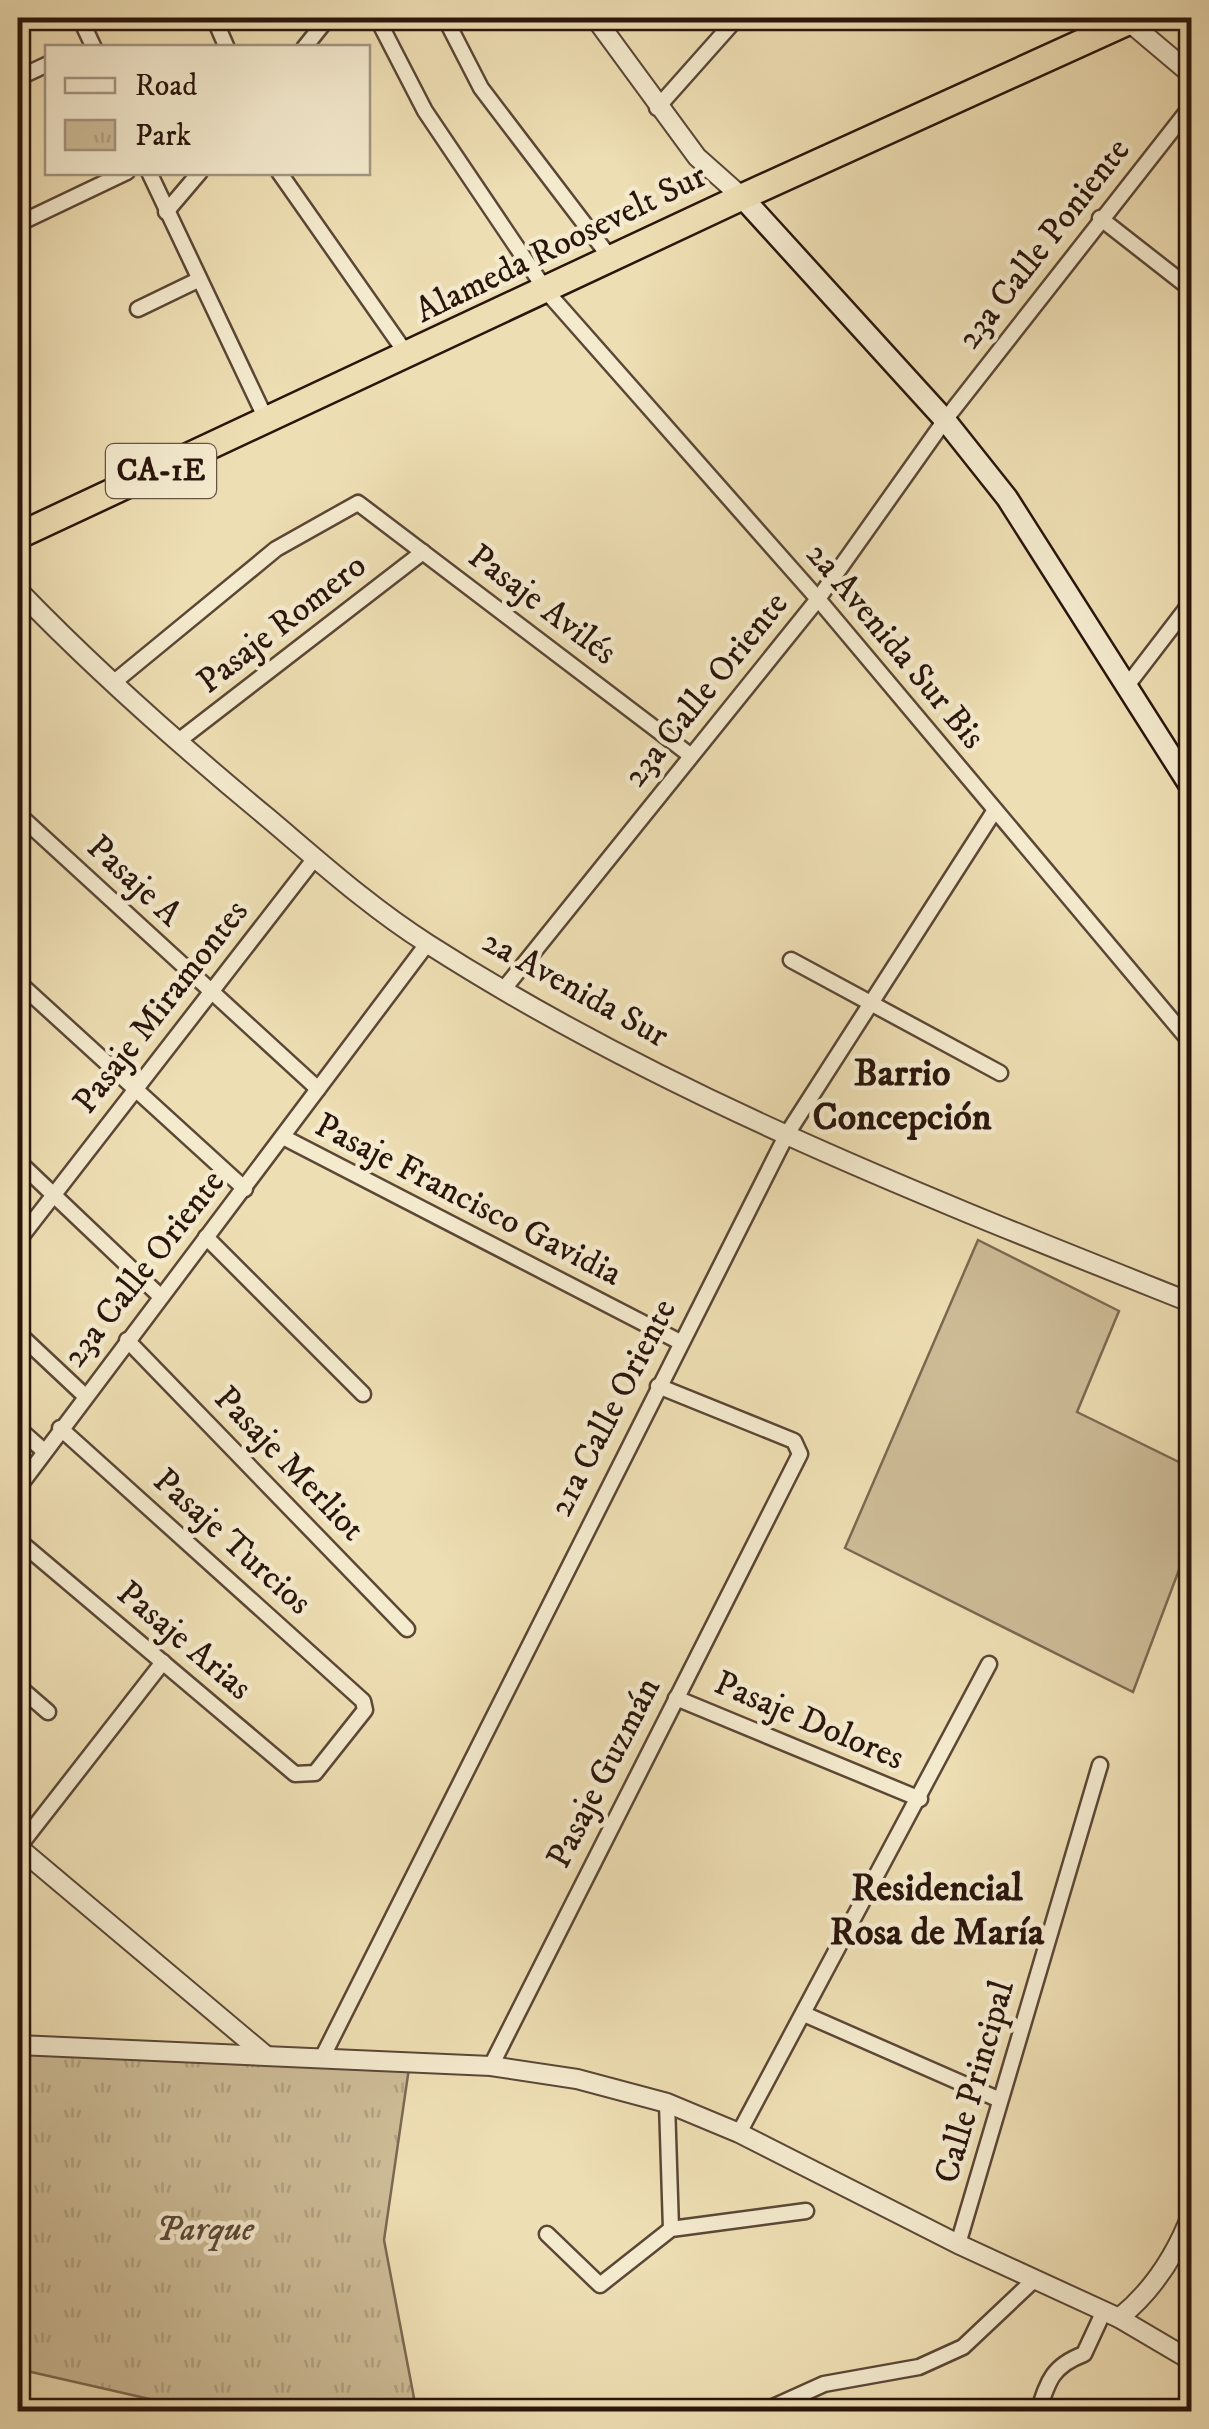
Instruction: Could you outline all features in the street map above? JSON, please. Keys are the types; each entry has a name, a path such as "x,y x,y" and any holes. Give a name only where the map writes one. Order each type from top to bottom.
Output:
{"highway":[{"name":"Alameda Roosevelt Sur","path":"18,536 547,292 742,196 1132,20"}],"main road":[{"path":"742,196 945,420 1007,498 1192,789"}],"street":[{"path":"80,18 89,45"},
{"path":"214,18 227,45"},
{"path":"306,45 328,18"},
{"name":"2a Avenida Sur Bis","path":"377,18 426,111 547,292 818,600 1192,1044"},
{"path":"445,18 481,88 612,260"},
{"path":"595,18 696,157 742,196"},
{"path":"657,108 736,18"},
{"path":"1132,20 1192,75"},
{"path":"18,78 45,65"},
{"name":"23a Calle Poniente","path":"945,420 1192,105"},
{"path":"20,223 121,175"},
{"path":"149,175 267,422"},
{"path":"166,212 197,175"},
{"path":"280,175 408,356"},
{"path":"1100,218 1192,290"},
{"path":"138,310 198,280"},
{"name":"23a Calle Oriente","path":"504,990 818,600 945,420"},
{"name":"Pasaje Avilés","path":"113,683 276,549 358,503 690,755"},
{"name":"Pasaje Romero","path":"177,742 423,552"},
{"name":"2a Avenida Sur","path":"18,590 177,742 315,858 426,944 705,1097 921,1195 1192,1303"},
{"path":"1126,687 1192,601"},
{"name":"21a Calle Oriente","path":"324,2056 787,1134 995,810"},
{"name":"Pasaje A","path":"18,814 318,1089"},
{"name":"Pasaje Miramontes","path":"18,1240 315,858"},
{"name":"23a Calle Oriente","path":"18,1488 426,944"},
{"path":"791,960 1000,1073"},
{"path":"18,982 246,1188"},
{"name":"Pasaje Francisco Gavidia","path":"283,1138 680,1342"},
{"path":"18,1161 160,1296"},
{"path":"206,1237 363,1394"},
{"path":"18,1333 84,1395"},
{"name":"Pasaje Merliot","path":"127,1340 407,1629"},
{"name":"Pasaje Guzmán","path":"492,2066 773,1508 800,1447 658,1386"},
{"path":"18,1428 44,1451"},
{"name":"Pasaje Turcios","path":"60,1428 363,1701 365,1710 315,1773"},
{"name":"Pasaje Arias","path":"18,1540 295,1774 315,1773"},
{"path":"163,1662 18,1848 264,2054"},
{"path":"739,2133 989,1664"},
{"path":"18,1686 48,1712"},
{"name":"Pasaje Dolores","path":"676,1698 920,1799"},
{"name":"Calle Principal","path":"958,2244 1100,1765"},
{"path":"804,2014 1000,2100"},
{"path":"18,2045 492,2066 577,2079 667,2103 739,2133 958,2244 1111,2315 1192,2361"},
{"path":"667,2103 671,2230"},
{"path":"546,2234 600,2285 671,2230 806,2211"},
{"path":"1038,2412 1050,2375 1059,2364 1084,2354 1111,2315 1154,2284 1180,2244 1192,2213"},
{"path":"762,2412 824,2384 919,2367 963,2347 1034,2280"}],"green space":[{"path":"978,1240 1119,1311 1077,1412 1191,1468 1191,1538 1133,1692 845,1548"},
{"name":"Parque","path":"18,2046 410,2061 384,2240 414,2398 411,2411 202,2411 18,2369"}],"district":[{"name":"Barrio Concepción","path":"902,1096"},
{"name":"Residencial Rosa de María","path":"937,1911"}]}
